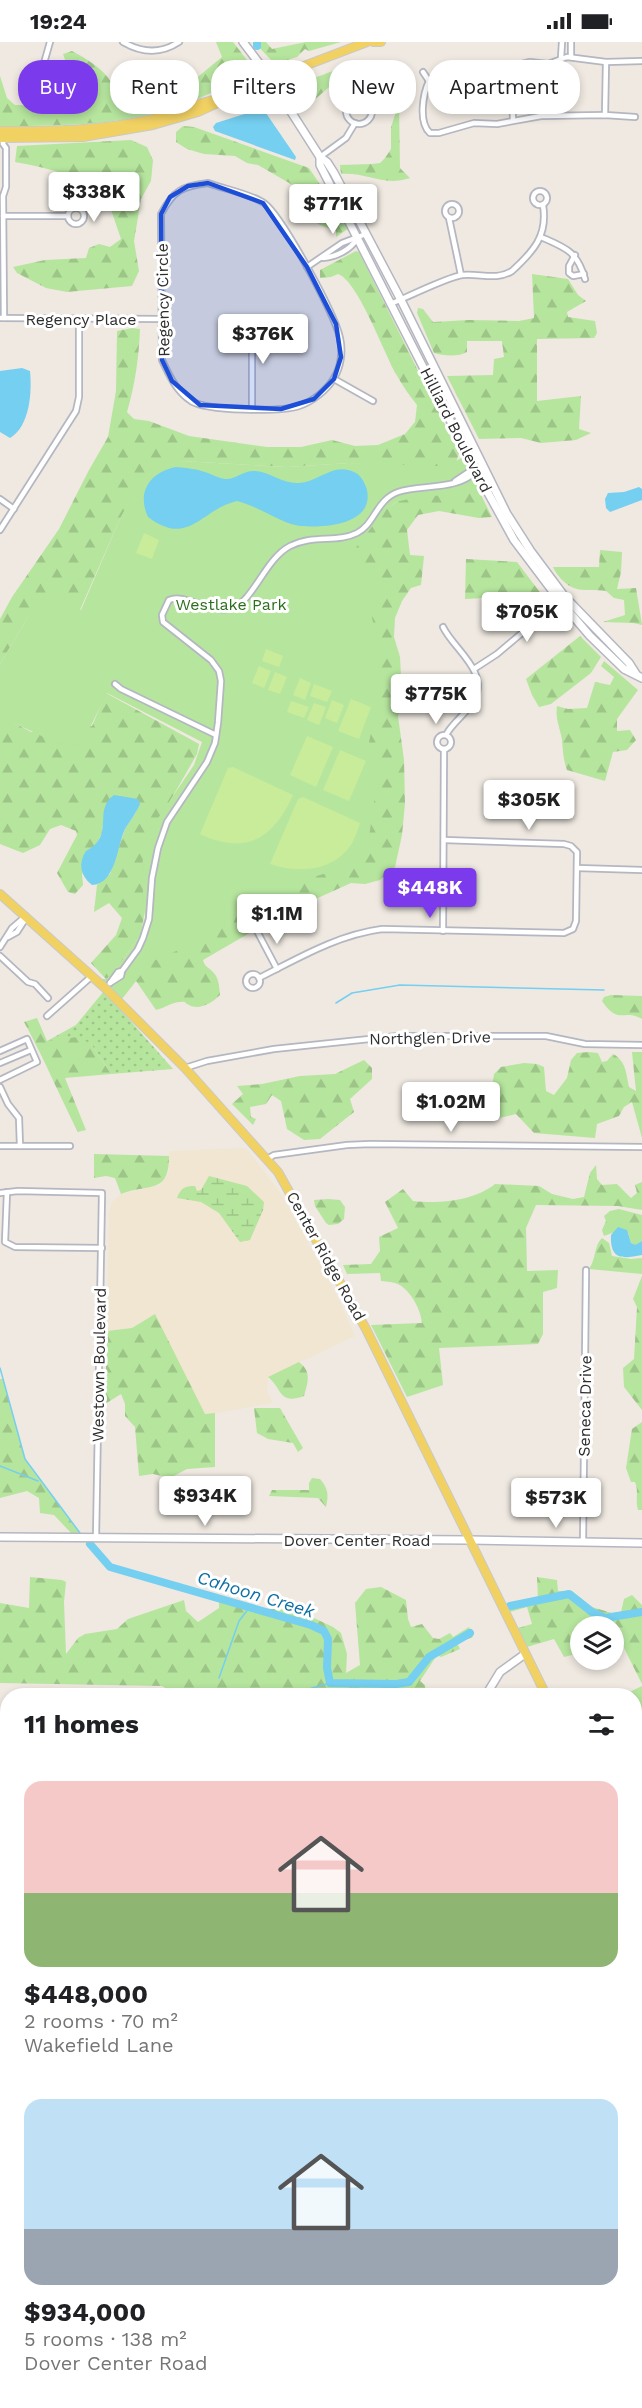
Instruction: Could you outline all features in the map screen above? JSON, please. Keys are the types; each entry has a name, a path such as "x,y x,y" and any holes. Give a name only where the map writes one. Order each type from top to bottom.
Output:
{"main road":[{"name":"Hilliard Boulevard","path":"243,42 256,60"},
{"path":"317,60 363,42"},
{"path":"373,42 381,42"},
{"path":"1,138 121,126 158,118 211,100"},
{"path":"1,138 83,137 153,125 198,112 211,105"},
{"name":"Hilliard Boulevard","path":"292,114 320,157 330,167 360,237 393,303 480,469 517,530 562,599 629,663 639,676"},
{"name":"Hilliard Boulevard","path":"360,237 400,300 480,469"},
{"name":"Center Ridge Road","path":"0,894 92,976 107,986 267,1159 294,1197 366,1329 542,1688"},
{"name":"Dover Center Road","path":"0,1537 642,1543"},
{"path":"490,1688 500,1672 525,1654"}],"street":[{"path":"45,60 50,42"},
{"path":"123,42 134,48 156,51 179,42"},
{"path":"561,58 562,42"},
{"path":"571,42 571,57"},
{"path":"557,60 571,57 606,62 642,61"},
{"path":"605,115 606,62"},
{"path":"423,72 428,80"},
{"path":"428,85 424,99 424,126 430,133 439,133 474,123 497,124 541,116 635,117"},
{"path":"361,98 370,104 372,113 366,122 355,123 347,117 346,107 353,99 361,98"},
{"path":"513,114 513,120"},
{"path":"320,157 346,138 355,123"},
{"path":"1,138 6,148 6,187 2,216 2,318"},
{"name":"Regency Circle","path":"208,183 263,202 273,212 307,267 336,324 341,341 341,357 334,379 314,399 298,406 281,409 213,408 189,400 172,381 162,360 161,214 170,197 188,186 208,183"},
{"path":"0,190 3,196"},
{"path":"393,303 461,275 494,277 505,275 517,266 541,237 545,219 543,205"},
{"path":"2,216 68,216"},
{"path":"449,218 461,275"},
{"path":"307,267 342,243 360,237"},
{"path":"541,237 572,251 575,255 581,264 584,276 573,276 569,273 569,266 575,255"},
{"name":"Regency Place","path":"2,318 163,319"},
{"path":"0,530 76,411 79,398 79,320"},
{"path":"247,327 252,338 252,408"},
{"path":"334,379 373,401"},
{"path":"107,986 118,972 122,971 143,938 148,919 158,848 167,822 207,762 216,735 221,681 219,671 211,660 177,634 162,619 169,600 178,599 219,610 234,608 241,603 280,552 290,546 315,538 346,537 357,533 367,526 377,508 395,493 443,486 470,471 480,469"},
{"path":"0,499 14,508"},
{"path":"474,669 497,654 562,599"},
{"path":"443,627 474,669 478,679 477,695 446,735 441,735 436,741 439,747 444,749"},
{"path":"115,684 216,735"},
{"path":"444,749 451,744 446,735"},
{"path":"443,931 444,749"},
{"path":"259,978 336,940 358,932 382,929 564,933 573,928 576,921 577,852 571,846 444,840"},
{"path":"577,868 642,870"},
{"path":"0,947 8,937 17,932 26,916"},
{"path":"257,930 277,969"},
{"path":"0,957 48,998"},
{"path":"47,1016 92,976"},
{"name":"Northglen Drive","path":"184,1068 207,1061 274,1050 398,1036 546,1036 585,1044 642,1045"},
{"path":"0,1051 27,1039 37,1062 0,1080"},
{"path":"0,1063 31,1050"},
{"path":"0,1087 8,1104 19,1118 20,1146"},
{"path":"267,1159 274,1155 347,1144 642,1148"},
{"path":"0,1146 70,1146"},
{"path":"0,1193 7,1192 5,1242 8,1245 102,1248"},
{"name":"Westown Boulevard","path":"7,1192 102,1193 96,1538"},
{"name":"Seneca Drive","path":"583,1542 586,1270"}],"highlighted area":[{"path":"208,183 263,203 307,267 336,324 341,357 334,379 314,399 281,409 200,405 172,381 162,360 161,214 170,197 188,186"}],"shaded area":[{"path":"246,1148 282,1195 337,1296 355,1336 268,1377 267,1392 273,1403 205,1415 155,1314 132,1328 107,1331 109,1211 112,1202 121,1194 160,1185 169,1172 169,1151"}],"green space":[{"path":"216,42 233,42 247,60 218,60 222,57"},
{"path":"254,42 266,42 272,49 306,42 341,42 309,51 305,49 297,57 288,60 271,60"},
{"path":"72,51 88,60 65,60 63,54"},
{"path":"211,66 211,93 199,98 199,76"},
{"path":"98,67 110,81 110,114 152,114 128,119 53,126 0,126 0,76 7,98 18,105 18,114 98,114"},
{"path":"329,72 329,87 317,98 317,77"},
{"path":"395,114 399,114 400,168 410,178 391,181 341,174 340,165 380,163 391,149 391,127"},
{"path":"183,126 194,127 309,168 349,228 336,237 336,231 309,218 296,187 258,165 247,163 235,156 204,154 187,149 176,142 176,132"},
{"path":"131,140 147,147 153,160 151,181 141,199 134,241 139,271 132,286 67,292 46,288 17,273 13,267 45,260 86,258 89,248 99,244 110,247 121,239 105,192 62,173 15,162 17,146"},
{"path":"356,251 359,252 459,453 455,466 448,470 349,463 287,467 181,461 142,478 119,521 80,610 70,606 28,617 0,664 0,619 12,597 59,529 108,437 116,391 117,331 140,329 136,371 127,412 134,419 149,421 189,436 267,447 301,447 332,440 355,446 378,445 405,434 415,422 417,405 396,374 362,303 346,279 338,274 320,278 320,270"},
{"path":"532,274 568,279 578,295 586,301 567,312 568,317 595,321 597,333 594,338 537,339 537,401 581,396 579,429 591,433 576,440 541,443 521,438 479,439 447,376 493,375 494,359 504,357 502,341 467,341 467,352 460,355 434,353 417,313 418,308 423,309 433,322 519,321 534,318"},
{"name":"Westlake Park","path":"466,455 484,491 413,498 396,502 384,511 355,549 360,559 375,570 381,584 372,618 379,646 375,664 378,703 369,742 376,760 378,776 369,837 351,862 333,871 304,880 264,907 239,915 223,917 181,949 151,962 122,999 100,979 106,979 113,974 141,934 145,917 142,880 143,852 150,830 194,765 202,742 107,693 81,746 54,742 6,719 0,719 0,664 28,617 40,602 53,596 81,610 119,521 141,477 157,465 181,461 287,467 349,463 439,466 451,464"},
{"path":"456,489 479,491 492,517 479,518 439,511 418,515 407,530 410,555 424,556 421,585 411,588 402,601 395,618 394,637 400,657 402,696 398,716 404,760 405,803 402,835 395,867 380,880 365,884 351,883 300,906 285,919 253,931 203,960 216,976 219,985 220,995 210,1003 193,1007 184,1002 177,1002 156,1010 134,978 144,964 369,749 341,552 380,513 404,497"},
{"path":"144,533 159,540 152,559 136,553"},
{"path":"600,550 622,552 617,589 636,588 642,625 603,622 625,615 624,600 614,598 606,591 582,590 572,587 561,579 553,567 599,567"},
{"path":"466,559 517,562 542,595 465,599"},
{"path":"580,636 601,657 591,673 551,704 539,707 526,679"},
{"path":"266,649 283,656 279,667 262,661"},
{"path":"604,661 638,690 617,719 617,731 630,730 636,740 627,750 613,752 605,781 567,770 557,719 557,706 568,709 587,708 595,682 610,685 614,677 601,666"},
{"path":"259,666 271,671 264,688 252,683"},
{"path":"275,672 287,677 280,694 268,690"},
{"path":"300,678 311,683 305,700 293,695"},
{"path":"314,684 332,691 327,702 310,696"},
{"path":"106,693 199,744 197,754 161,817 141,934 113,974 106,979 91,963 116,935 122,918 109,903 94,912 97,885 110,874 125,829 136,812 104,816 102,833 82,874 83,885 75,894 68,892 57,873 77,835 76,831 61,825 50,829 40,845 23,853 0,844 0,719 6,718 31,732 92,726"},
{"path":"351,699 371,707 359,739 338,731"},
{"path":"332,700 344,705 337,723 325,718"},
{"path":"291,701 309,707 304,718 287,712"},
{"path":"314,703 326,707 319,725 307,720"},
{"path":"307,736 333,747 316,787 290,775"},
{"path":"340,750 366,761 349,801 323,790"},
{"path":"233,767 293,795 277,822 267,832 245,843 216,840 200,834 228,768"},
{"path":"303,797 360,823 354,840 340,857 322,866 290,869 270,864 298,799"},
{"path":"104,991 173,1069 111,1074 91,1044 47,1041 76,1025"},
{"path":"611,995 642,996 642,1019 613,1013 602,1001 604,997"},
{"path":"37,1018 47,1041 78,1037 91,1044 111,1074 65,1078 86,1130 78,1132 24,1022"},
{"path":"632,1052 642,1052 642,1138 632,1102 624,1107 619,1116 597,1124 595,1138 534,1133 516,1114 495,1119 488,1115 494,1074 501,1067 524,1063 544,1067 546,1091 554,1095 567,1078 571,1060 577,1053 598,1053 602,1062 607,1061 613,1054 621,1060 629,1087 636,1091"},
{"path":"364,1060 372,1068 372,1079 350,1099 354,1112 320,1139 304,1140 287,1129 281,1101 272,1095 266,1104 250,1107 251,1117 256,1119 253,1125 232,1104 243,1094 237,1086 262,1084 300,1076 335,1074"},
{"path":"94,1154 169,1156 168,1168 165,1177 156,1186 121,1194 115,1178 106,1176 94,1178"},
{"path":"596,1165 597,1179 602,1185 617,1184 631,1198 637,1193 635,1185 642,1182 642,1210 618,1206 536,1205 526,1228 527,1271 558,1270 557,1288 543,1292 543,1334 538,1344 439,1348 443,1385 407,1397 371,1325 422,1323 417,1305 400,1285 381,1281 380,1273 347,1274 343,1265 371,1264 380,1251 379,1237 398,1228 385,1202 403,1189 413,1201 434,1202 467,1198 495,1184 539,1186 552,1194 573,1199 584,1197 590,1173"},
{"path":"209,1176 247,1186 264,1202 263,1210 250,1240 240,1242 219,1213 201,1202 177,1198 186,1187 195,1186 197,1191 201,1190"},
{"path":"314,1200 340,1200 345,1207 344,1219 338,1224 326,1223 315,1206"},
{"path":"619,1209 642,1215 642,1241 635,1245 631,1243 628,1233 612,1233 604,1236 602,1230 606,1221 604,1216 610,1211"},
{"path":"602,1238 609,1243 612,1256 642,1258 642,1274 589,1269"},
{"path":"642,1276 642,1410 624,1387 623,1368 634,1359 637,1307 633,1299"},
{"path":"155,1314 205,1414 215,1413 215,1467 187,1469 170,1478 153,1474 139,1476 135,1427 125,1416 125,1404 121,1394 105,1404 107,1331 132,1328"},
{"path":"299,1362 306,1370 308,1382 304,1396 290,1399 282,1394 268,1377"},
{"path":"0,1379 3,1379 25,1459 80,1533 71,1533 54,1515 40,1513 39,1498 27,1491 0,1498"},
{"path":"254,1408 280,1408 303,1448 298,1452 293,1443 268,1439 257,1433"},
{"path":"642,1422 642,1510 638,1510 636,1485 635,1482 631,1482 626,1468 632,1429"},
{"path":"312,1478 320,1479 325,1485 328,1495 326,1507 318,1498 269,1496 272,1490 309,1490"},
{"path":"30,1577 66,1582 64,1602 66,1654 78,1638 85,1634 117,1629 128,1619 184,1600 186,1611 198,1622 219,1608 219,1599 249,1608 297,1610 341,1633 347,1654 346,1673 360,1665 355,1603 366,1589 381,1587 406,1600 411,1627 422,1624 433,1638 439,1639 450,1633 453,1637 469,1627 473,1637 457,1643 460,1649 441,1657 437,1655 420,1681 425,1688 165,1688 162,1686 0,1683 0,1603 29,1608"},
{"path":"537,1577 557,1580 558,1591 572,1591 592,1607 612,1613 621,1612 624,1599 632,1595 642,1605 642,1684 624,1648 624,1616 570,1616 570,1656 564,1657 554,1639 527,1647 518,1628 532,1624 527,1607 510,1612 507,1605 538,1599"}],"water":[{"path":"244,114 266,114 296,157 295,160 215,131 213,127 216,123"},
{"path":"22,368 30,371 31,389 28,408 22,425 10,438 0,432 0,371"},
{"path":"176,467 188,468 225,479 255,471 293,483 306,482 339,469 346,470 356,473 362,480 367,490 367,502 363,511 345,522 334,525 301,526 237,501 225,505 185,528 174,529 162,526 148,517 144,499 148,484 153,478 159,473"},
{"path":"639,487 642,489 642,500 610,512 606,508 605,499 608,493 624,492"},
{"path":"114,795 138,799 140,804 125,829 111,871 100,883 92,885 83,873 82,860 86,851 100,838 105,808"},
{"path":"618,1227 627,1230 631,1243 635,1245 642,1241 642,1255 623,1257 615,1253 611,1235"}],"waterway":[{"path":"336,1003 352,993 400,985 604,990"},
{"name":"Cahoon Creek","path":"0,1368 25,1459 80,1533"},
{"path":"0,1466 38,1481"},
{"name":"Cahoon Creek","path":"90,1544 110,1567 311,1625 324,1631 328,1639 327,1668 330,1683 396,1684 409,1682 429,1657 470,1633"},
{"name":"Cahoon Creek","path":"510,1606 569,1594 592,1612 605,1618 642,1612"},
{"path":"219,1678 239,1621 249,1608"},
{"path":"312,1688 330,1683"}]}
